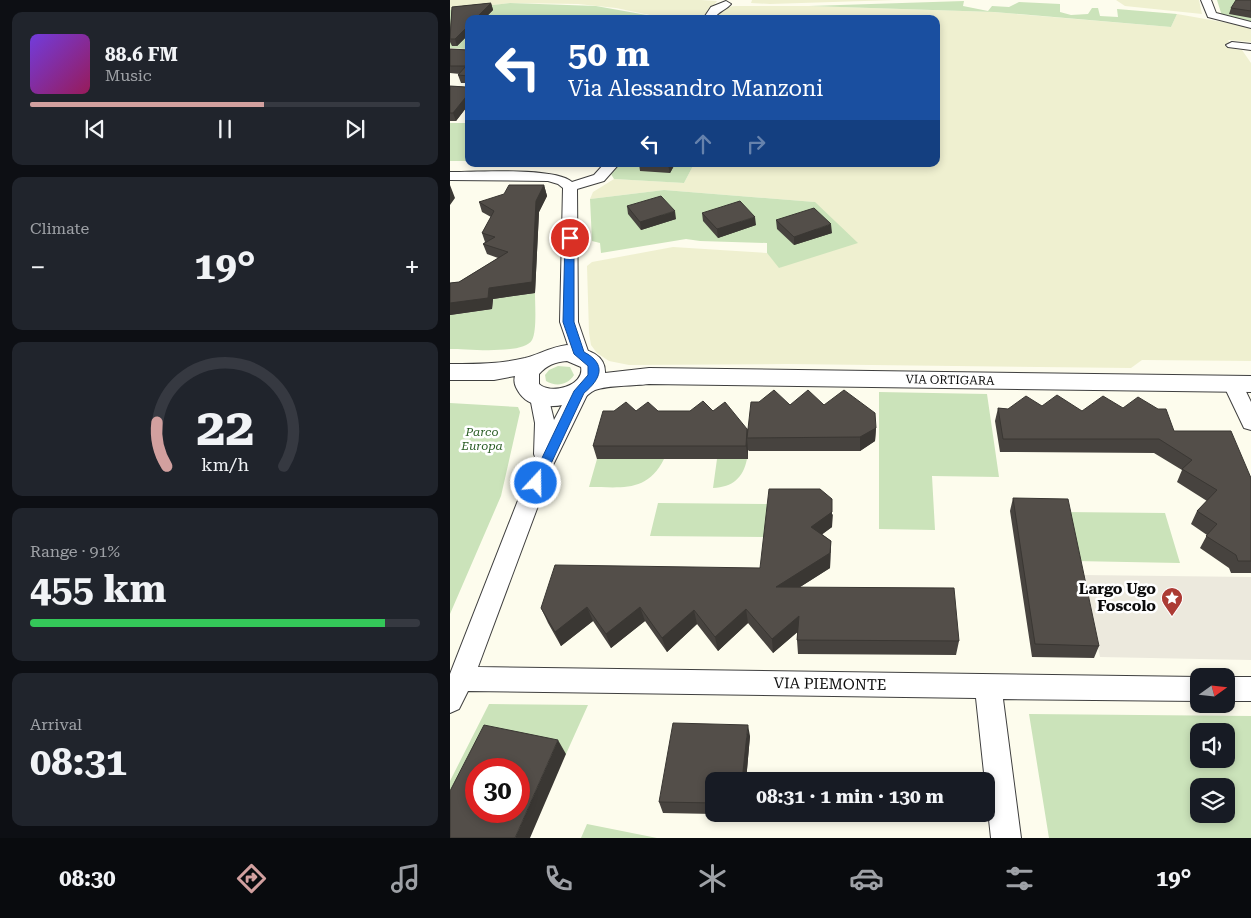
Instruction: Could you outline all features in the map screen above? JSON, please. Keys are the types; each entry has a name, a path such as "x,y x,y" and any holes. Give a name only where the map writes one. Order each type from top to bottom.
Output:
{"street":[{"path":"1206,0 1212,15 1251,25"},
{"path":"711,15 715,10 726,4"},
{"path":"1232,45 1251,47"},
{"path":"450,176 548,177 569,185 598,178 609,167"},
{"path":"456,690 543,463 585,374 568,322 569,185"},
{"path":"543,463 545,423 538,375 568,322"},
{"path":"450,372 494,372 510,376 585,374"},
{"path":"538,375 552,398 566,396 585,374"},
{"name":"VIA ORTIGARA","path":"585,374 1242,384"},
{"path":"1242,384 1251,423"},
{"path":"988,686 1006,838"},
{"name":"VIA PIEMONTE","path":"456,690 988,686 1190,689"},
{"path":"1235,689 1251,689"}],"green space":[{"path":"450,0 717,1 708,15 650,15 616,8 578,4 510,3 450,10"},
{"path":"752,0 896,0 770,4 751,3"},
{"path":"1116,0 1199,0 1202,14 1125,6"},
{"path":"1217,0 1251,0 1251,23 1222,16"},
{"path":"964,1 963,6 988,11 992,6 1009,7 1019,2 1060,4 1060,12 1071,15 1088,14 1092,8 1098,8 1100,16 1118,17 1117,9 1177,14 1171,27 994,12 809,6"},
{"path":"510,3 596,6 647,15 465,15 465,49 450,48 450,10"},
{"path":"809,6 993,12 1171,27 1177,14 1251,27 1251,42 1228,40 1234,49 1242,50 1251,63 1251,361 1142,360 1131,368 787,364 629,365 609,361 597,353 591,345 589,333 587,266 592,262 673,247 767,253 780,268 815,202 664,190 590,199 593,192 614,179 684,183 692,167 940,167 940,15 718,15 725,7"},
{"path":"450,123 465,123 465,161 450,161"},
{"path":"617,167 692,167 684,183 614,179 611,174"},
{"path":"664,190 815,202 858,243 779,268 767,253 767,243 686,239 601,253 600,243 592,241 590,199"},
{"path":"535,293 535,330 532,340 527,345 507,349 450,349 450,315 492,309 493,299"},
{"path":"558,366 570,367 574,375 569,381 561,384 546,381 545,375 549,370"},
{"path":"879,392 987,394 999,477 932,476 935,530 879,529"},
{"name":"Parco Europa","path":"450,403 518,407 520,412 501,496 450,614"},
{"path":"597,459 664,459 650,478 641,483 622,487 589,487"},
{"path":"717,459 747,459 743,471 736,480 726,486 713,488"},
{"path":"658,503 768,504 765,537 650,536"},
{"path":"1064,512 1165,513 1180,563 1074,561"},
{"path":"489,704 588,705 566,754 494,740 483,758 465,758 465,794 450,828 450,781"},
{"path":"1029,714 1251,716 1251,838 1049,838"},
{"path":"587,824 657,838 581,838"}],"shaded area":[{"name":"Largo Ugo Foscolo","path":"1083,575 1251,577 1251,660 1100,657"}],"building":[{"path":"1236,0 1251,0 1251,11 1231,8"},
{"path":"491,3 479,15 465,15 465,29 455,39 450,39 452,7"},
{"path":"450,49 465,50 465,66 450,66"},
{"path":"465,67 465,76 458,75"},
{"path":"450,86 465,87 465,98 453,113 450,113"},
{"path":"509,185 544,185 536,201 532,282 489,288 488,298 450,303 450,283 459,282 508,252 483,244 495,237 482,233 494,211 479,202 504,194"},
{"path":"661,196 675,211 640,222 627,206"},
{"path":"740,201 755,217 717,229 702,213"},
{"path":"814,208 831,224 794,237 776,220"},
{"path":"774,390 790,405 808,390 824,405 844,390 875,413 876,428 860,437 747,438 751,402 759,402"},
{"path":"1057,395 1082,411 1103,396 1123,408 1138,397 1158,409 1166,409 1174,431 1231,431 1251,478 1251,561 1238,561 1236,555 1206,536 1217,524 1197,511 1217,490 1182,469 1192,460 1159,439 1003,439 998,408 1008,409 1026,396 1042,406"},
{"path":"703,401 713,411 725,402 747,429 746,446 593,446 603,411 614,411 626,402 636,411 648,402 658,411 690,411"},
{"path":"769,489 820,489 832,499 832,512 811,527 831,541 830,553 776,587 954,588 959,641 797,640 799,616 772,639 746,609 715,637 694,610 662,638 640,607 606,634 587,607 555,632 541,608 555,565 760,568"},
{"path":"1013,498 1068,499 1099,646 1035,644"},
{"path":"673,723 748,725 743,772 705,772 705,803 659,802"},
{"path":"484,725 558,740 530,804 530,758 467,758"},
{"path":"465,762 465,823 522,823 515,838 450,838 450,791"}],"place":[{"name":"Largo Ugo Foscolo","path":"1172,617"}],"route":[{"path":"536,483 543,463 579,391 589,383 594,375 594,366 580,354 568,322 570,238"}]}
